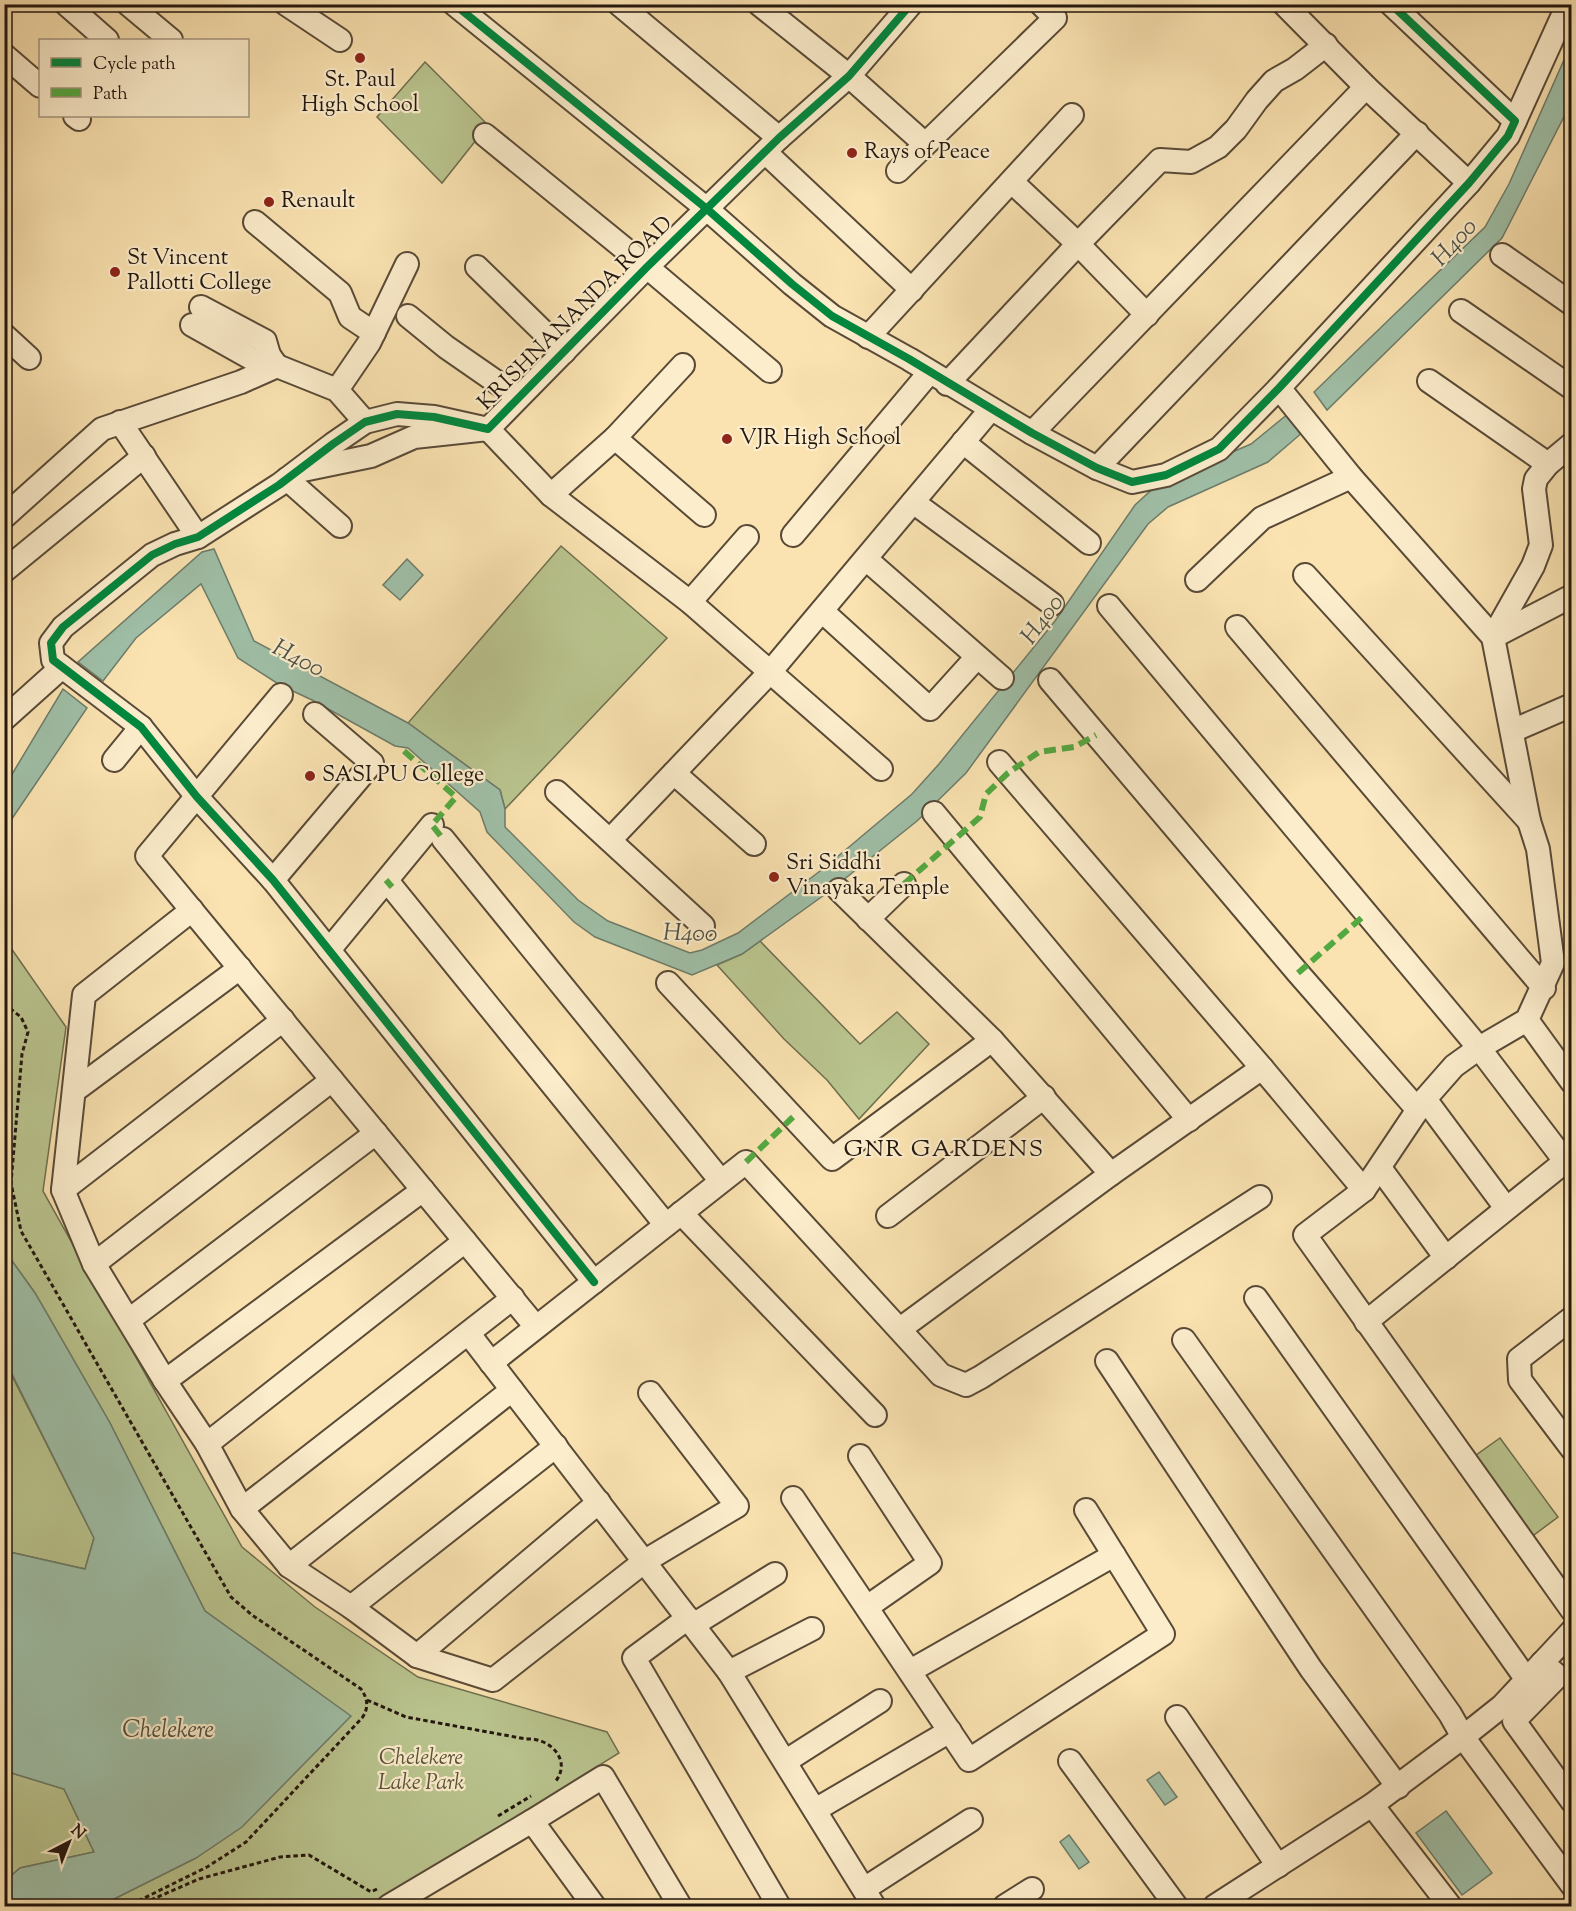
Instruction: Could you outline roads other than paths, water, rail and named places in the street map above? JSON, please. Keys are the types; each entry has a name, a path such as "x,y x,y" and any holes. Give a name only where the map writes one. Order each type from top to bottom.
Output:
{"street":[{"path":"66,4 106,39"},
{"path":"128,4 170,39"},
{"path":"286,4 340,40"},
{"path":"454,4 707,209 832,316 1032,433 1096,468 1132,482 1166,475 1219,449 1285,395 1508,136 1568,4"},
{"path":"619,4 772,145 912,290"},
{"path":"759,4 849,76 925,144"},
{"path":"898,171 1055,18 1041,4"},
{"path":"1284,4 1366,87 1469,183"},
{"path":"1391,4 1515,121"},
{"name":"KRISHNANANDA ROAD","path":"292,475 370,456 414,437 488,429 647,267 772,145 849,76 897,9"},
{"path":"793,535 938,378 1078,244 1160,160 1191,162 1218,147 1236,129 1257,99 1274,81 1295,69 1326,45"},
{"path":"4,55 39,85"},
{"path":"1032,433 1366,87"},
{"path":"868,337 1072,115"},
{"path":"1096,468 1417,133"},
{"path":"485,135 770,371"},
{"path":"1012,182 1078,244 1147,315"},
{"path":"255,222 340,293 350,317 374,333"},
{"path":"1502,255 1572,304"},
{"path":"337,390 369,343 406,264"},
{"path":"477,267 564,352"},
{"path":"1461,310 1572,388"},
{"path":"197,316 256,361 273,361 337,390 365,422"},
{"path":"408,316 446,347 518,397"},
{"path":"4,334 29,358"},
{"path":"4,518 102,429 241,382 273,361"},
{"path":"551,495 615,438 683,364"},
{"path":"1429,381 1548,464"},
{"path":"1285,395 1351,477 1493,637 1529,821 1538,849 1553,963 1544,988 1527,1020 1479,1048 1454,1066 1421,1104 1364,1190 1305,1235 1572,1610"},
{"path":"610,840 771,671 991,409"},
{"name":"KRISHNANANDA ROAD","path":"62,667 51,643 63,627 152,555 175,544 198,537 292,475 365,422 397,414 434,417 488,429"},
{"path":"120,422 198,537"},
{"path":"488,429 551,495 690,602 881,769"},
{"path":"615,438 704,515"},
{"path":"963,442 1089,543"},
{"path":"1493,637 1533,566 1541,545 1534,489 1536,479 1548,464 1572,444"},
{"path":"4,572 144,456"},
{"path":"292,475 340,526"},
{"path":"1197,580 1262,518 1351,477"},
{"path":"913,502 1053,604"},
{"path":"690,602 747,537"},
{"path":"866,559 1002,678"},
{"path":"1305,575 1529,821"},
{"path":"1493,637 1572,596"},
{"path":"1109,606 1479,1048 1568,1158 1366,1322"},
{"path":"822,610 930,709 977,657"},
{"path":"1237,627 1544,988"},
{"path":"4,719 62,667 141,727 198,797 273,880 594,1282"},
{"path":"1050,680 1298,973 1421,1104 1506,1208"},
{"path":"281,695 147,856 537,1327"},
{"path":"1512,731 1572,705"},
{"path":"273,880 372,763 315,714"},
{"path":"114,760 141,727"},
{"path":"999,762 1364,1190"},
{"path":"674,773 754,844"},
{"path":"557,792 703,926"},
{"path":"934,813 1189,1120"},
{"path":"329,950 437,832 721,1181"},
{"path":"868,919 904,884"},
{"path":"392,887 674,1219 875,1415"},
{"path":"839,890 992,1040 1111,1173"},
{"path":"192,910 84,995 63,1190 94,1264 165,1381 207,1444 242,1509 289,1566 351,1607 417,1656 493,1680 645,1561 737,1506 650,1393"},
{"path":"74,1091 240,968"},
{"path":"668,982 832,1159 992,1040"},
{"path":"63,1190 283,1020"},
{"path":"1527,1020 1572,1082"},
{"path":"900,1329 1111,1173 1262,1068"},
{"path":"94,1264 332,1080"},
{"path":"888,1216 1044,1097"},
{"path":"129,1320 376,1133"},
{"path":"491,1363 746,1162 941,1375 966,1385 1260,1197"},
{"path":"1380,1168 1446,1258"},
{"path":"165,1381 423,1190"},
{"path":"207,1444 465,1241"},
{"path":"242,1509 513,1298"},
{"path":"1256,1298 1527,1680"},
{"path":"1571,1319 1519,1359 1520,1380 1572,1449"},
{"path":"469,1334 729,1672 869,1898 971,1820"},
{"path":"1184,1340 1450,1714 1463,1737 1572,1885"},
{"path":"1107,1361 1311,1669 1398,1787"},
{"path":"289,1566 512,1390"},
{"path":"351,1607 556,1446"},
{"path":"861,1456 930,1563 867,1607"},
{"path":"793,1497 969,1760 1163,1634 1086,1510"},
{"path":"417,1656 599,1502"},
{"path":"910,1671 1114,1555"},
{"path":"775,1574 634,1658 779,1906"},
{"path":"729,1672 812,1629"},
{"path":"1572,1631 1557,1667 1514,1721 1572,1801"},
{"path":"1215,1906 1398,1787 1502,1706 1527,1680 1557,1667"},
{"path":"786,1761 880,1701"},
{"path":"1177,1717 1278,1866"},
{"path":"815,1810 950,1731"},
{"path":"1070,1761 1176,1906"},
{"path":"385,1896 532,1821 603,1778 680,1906"},
{"path":"1372,1805 1450,1906"},
{"path":"532,1821 594,1906"},
{"path":"1005,1906 1032,1889"}],"water":[{"path":"1571,44 1571,103 1502,238 1327,410 1314,392 1485,227 1509,184"},
{"path":"1289,413 1303,432 1268,462 1168,507 1148,524 966,773 917,821 827,893 742,954 692,975 595,937 574,922 487,832 480,812 408,748 395,746 280,685 238,658 201,584 136,638 103,681 78,662 202,552 214,549 254,641 408,723 500,790 505,809 505,827 578,900 608,921 690,953 702,950 738,933 824,868 912,794 1055,621 1135,505 1158,484 1251,444"},
{"path":"407,559 423,575 400,600 383,585"},
{"path":"63,689 87,708 5,829 5,786"},
{"name":"Chelekere","path":"5,1247 7,1254 35,1293 110,1423 205,1611 351,1716 242,1827 196,1858 100,1906 5,1906 5,1881 20,1868 94,1852 64,1789 5,1771 5,1551 85,1569 94,1538 5,1360"},
{"path":"1159,1772 1177,1797 1165,1805 1147,1780"},
{"path":"1446,1811 1492,1873 1462,1895 1416,1833"},
{"path":"1069,1835 1089,1862 1079,1869 1060,1842"}],"place":[{"name":"St. Paul High School","path":"360,58"},
{"name":"Rays of Peace","path":"852,153"},
{"name":"Renault","path":"269,202"},
{"name":"St Vincent Pallotti College","path":"115,272"},
{"name":"VJR High School","path":"727,439"},
{"name":"SASI PU College","path":"310,776"},
{"name":"Sri Siddhi Vinayaka Temple","path":"774,877"}],"district":[{"name":"GNR GARDENS","path":"944,1150"}],"water label":[{"name":"H400","path":"1455,243"},
{"name":"H400","path":"1043,620"},
{"name":"H400","path":"298,659"},
{"name":"H400","path":"690,934"}],"park label":[{"name":"Chelekere Lake Park","path":"421,1772"}]}
